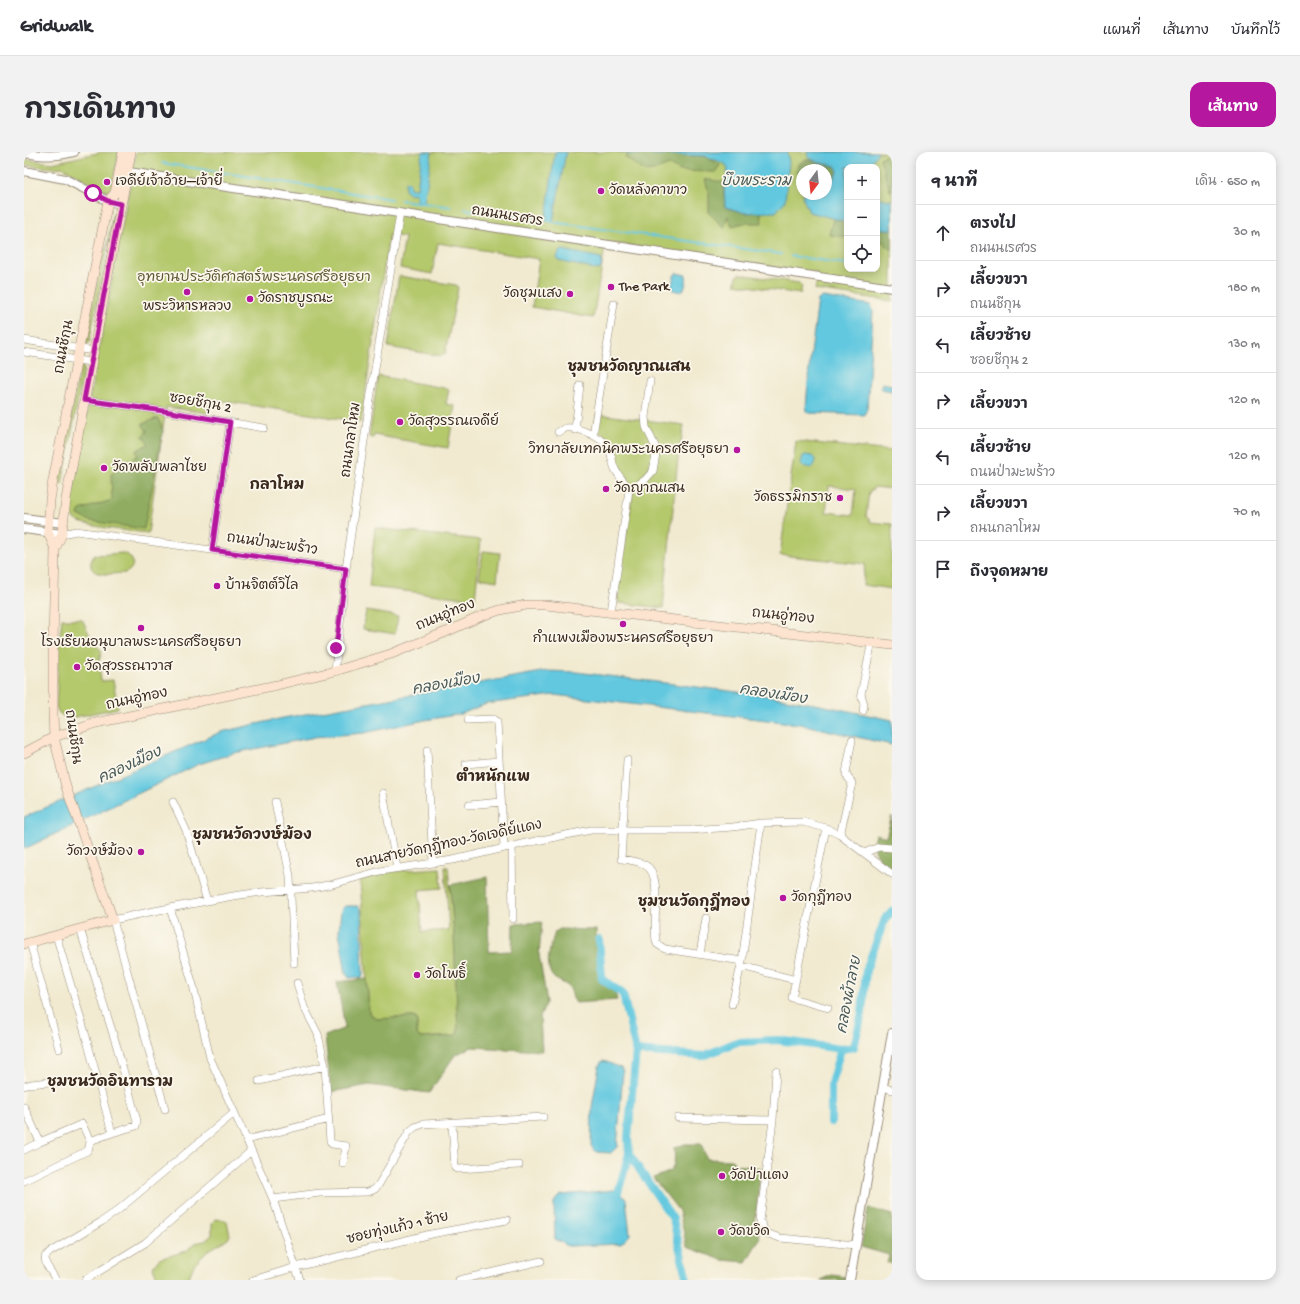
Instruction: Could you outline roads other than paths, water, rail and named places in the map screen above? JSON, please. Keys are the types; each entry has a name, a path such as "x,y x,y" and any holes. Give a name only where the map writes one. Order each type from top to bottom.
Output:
{"main road":[{"name":"ถนนชีกุน","path":"55,549 62,534 65,503 121,204 123,152"},
{"name":"ถนนชีกุน","path":"113,920 66,787 54,737 53,644 55,549 48,532 48,521 53,480 108,201 115,193 131,152"},
{"name":"ถนนอู่ทอง","path":"24,753 54,737 96,723 277,685 334,671 390,654 482,616 526,605 546,605 611,612 872,641 892,645"},
{"name":"ถนนสายวัดกุฎีทอง-วัดเจดีย์แดง","path":"27,943 113,920"}],"street":[{"path":"24,153 55,156 74,152"},
{"path":"24,171 65,178 108,201 121,204"},
{"name":"ถนนนเรศวร","path":"123,171 892,288"},
{"name":"ถนนกลาโหม","path":"334,671 346,569 369,406 400,213"},
{"path":"880,286 892,282"},
{"path":"593,435 614,304"},
{"path":"24,340 94,351"},
{"path":"24,352 92,362"},
{"path":"629,490 645,480 653,471 656,454 655,446 646,427 645,417 650,382"},
{"path":"575,430 580,386"},
{"name":"ซอยชีกุน 2","path":"84,400 164,411 264,428"},
{"path":"212,550 230,422"},
{"path":"558,432 566,428 597,436 609,448 613,464 629,490 611,612"},
{"name":"ถนนป่ามะพร้าว","path":"24,518 63,523 76,531"},
{"name":"ถนนป่ามะพร้าว","path":"24,528 62,534 76,531 346,569"},
{"path":"863,711 864,704 861,694 872,641"},
{"path":"468,720 496,720 497,722 504,848"},
{"path":"840,835 852,783 846,775 852,740"},
{"path":"427,750 433,863"},
{"path":"627,760 621,859 635,861 647,866 654,875 657,908 654,938 656,944 665,948 742,963 796,980"},
{"path":"466,764 499,761"},
{"path":"383,793 397,868"},
{"path":"173,802 186,830 207,901"},
{"path":"275,802 288,865 291,890 294,963"},
{"path":"469,805 501,802"},
{"name":"ถนนสายวัดกุฎีทอง-วัดเจดีย์แดง","path":"113,920 207,901 262,892 291,890 333,884 380,871 452,860 591,830 690,830 734,827 761,823 803,822 826,828 840,835 892,874"},
{"path":"732,1004 742,963 761,823"},
{"path":"826,828 792,998 828,1008"},
{"path":"512,846 513,919"},
{"path":"864,853 879,847 892,848"},
{"path":"170,908 192,985 210,1058 273,1199 300,1280"},
{"path":"700,954 706,918"},
{"path":"113,920 165,1108"},
{"path":"80,929 118,1047 137,1121 136,1126 90,1141"},
{"path":"56,935 85,1033 112,1133"},
{"path":"27,943 59,1048"},
{"path":"297,983 304,1007 318,1034 325,1066 330,1141 332,1144 346,1146 343,1164"},
{"path":"850,1280 892,1033"},
{"path":"259,1081 325,1066"},
{"path":"776,1071 773,1120 760,1221 766,1233 780,1238 856,1245"},
{"path":"24,1086 49,1082"},
{"path":"883,1087 892,1090"},
{"path":"24,1107 40,1142"},
{"path":"56,1280 46,1264 45,1257 50,1252 117,1211 234,1113"},
{"path":"273,1199 320,1193 368,1192 374,1189 379,1184 408,1132 423,1124 543,1117"},
{"path":"678,1118 773,1120"},
{"path":"246,1140 329,1119"},
{"path":"452,1122 455,1168 519,1165"},
{"path":"24,1150 82,1124 90,1141 89,1148 86,1151 24,1181"},
{"path":"85,1280 145,1243 251,1151"},
{"name":"ซอยทุ่งแก้ว 1 ซ้าย","path":"253,1280 296,1267 431,1234 507,1220"},
{"path":"459,1280 541,1261"}],"water":[{"path":"422,152 432,152 424,203 417,201 416,194 408,193 405,189 405,182 409,182 410,188 417,188"},
{"path":"555,152 566,152 553,222 547,221 546,218"},
{"name":"บึงพระราม","path":"619,152 787,152 789,162 785,201 776,212 745,213 725,207 724,188 728,169 725,164 705,156 629,154"},
{"name":"บึงพระราม","path":"807,152 878,152 871,164 844,164 844,221 809,212 804,200 832,200 832,179 838,171 832,164 818,163 808,157"},
{"path":"880,198 892,201 892,230 880,228"},
{"path":"563,250 601,258 601,268 598,270 559,261 557,258 559,252"},
{"path":"676,273 686,275 686,284 681,292 673,290 671,287"},
{"path":"823,297 871,305 873,311 867,409 864,415 808,413 806,408 809,369 818,300"},
{"path":"882,383 892,385 892,391 881,389"},
{"path":"803,456 812,456 815,459 814,466 812,468 802,466 801,463"},
{"path":"547,671 576,672 762,695 892,720 892,745 800,724 554,695 486,704 461,714 364,733 315,737 234,753 199,764 24,849 24,817 221,732 283,718"},
{"path":"345,906 358,906 361,910 362,977 349,978 346,974 339,931 341,910"},
{"path":"602,1061 621,1068 623,1072 617,1147 611,1153 596,1152 591,1146 592,1107 599,1066"},
{"path":"614,1190 626,1199 630,1235 621,1244 568,1246 555,1239 554,1203 561,1195"}],"waterway":[{"path":"162,163 391,199"},
{"path":"401,200 452,207"},
{"path":"465,209 548,221"},
{"path":"552,222 781,254"},
{"path":"791,256 844,264"},
{"name":"คลองผ้าลาย","path":"831,1122 831,1083 841,1049 854,1047 862,1013 866,970 885,919 892,911"},
{"path":"599,940 602,979 623,994 636,1051 628,1138 629,1154 673,1219 687,1280"},
{"path":"636,1051 703,1056 737,1042 778,1040 841,1049"},
{"path":"615,1203 629,1154"}],"place":[{"name":"เจดีย์เจ้าอ้าย–เจ้ายี่","path":"107,182"},
{"name":"วัดหลังคาขาว","path":"601,191"},
{"name":"The Park","path":"611,287"},
{"name":"พระวิหารหลวง","path":"187,292"},
{"name":"วัดชุมแสง","path":"570,294"},
{"name":"วัดราชบูรณะ","path":"250,299"},
{"name":"วัดสุวรรณเจดีย์","path":"400,422"},
{"name":"วิทยาลัยเทคนิคพระนครศรีอยุธยา","path":"737,450"},
{"name":"วัดพลับพลาไชย","path":"104,468"},
{"name":"วัดญาณเสน","path":"606,489"},
{"name":"วัดธรรมิกราช","path":"840,498"},
{"name":"บ้านจิตต์วิไล","path":"217,586"},
{"name":"กำแพงเมืองพระนครศรีอยุธยา","path":"623,624"},
{"name":"โรงเรียนอนุบาลพระนครศรีอยุธยา","path":"141,628"},
{"name":"วัดสุวรรณาวาส","path":"77,667"},
{"name":"วัดวงษ์ฆ้อง","path":"141,852"},
{"name":"วัดกุฎีทอง","path":"783,898"},
{"name":"วัดโพธิ์","path":"417,975"},
{"name":"วัดป่าแตง","path":"722,1176"},
{"name":"วัดขวิด","path":"721,1232"}],"district":[{"name":"ชุมชนวัดญาณเสน","path":"629,368"},
{"name":"กลาโหม","path":"277,486"},
{"name":"ตำหนักแพ","path":"493,778"},
{"name":"ชุมชนวัดวงษ์ฆ้อง","path":"252,836"},
{"name":"ชุมชนวัดกุฎีทอง","path":"694,903"},
{"name":"ชุมชนวัดอินทาราม","path":"110,1083"}],"park label":[{"name":"อุทยานประวัติศาสตร์พระนครศรีอยุธยา","path":"254,278"}],"water label":[{"name":"คลองเมือง","path":"446,685"},
{"name":"คลองเมือง","path":"773,695"},
{"name":"คลองเมือง","path":"130,766"}]}
